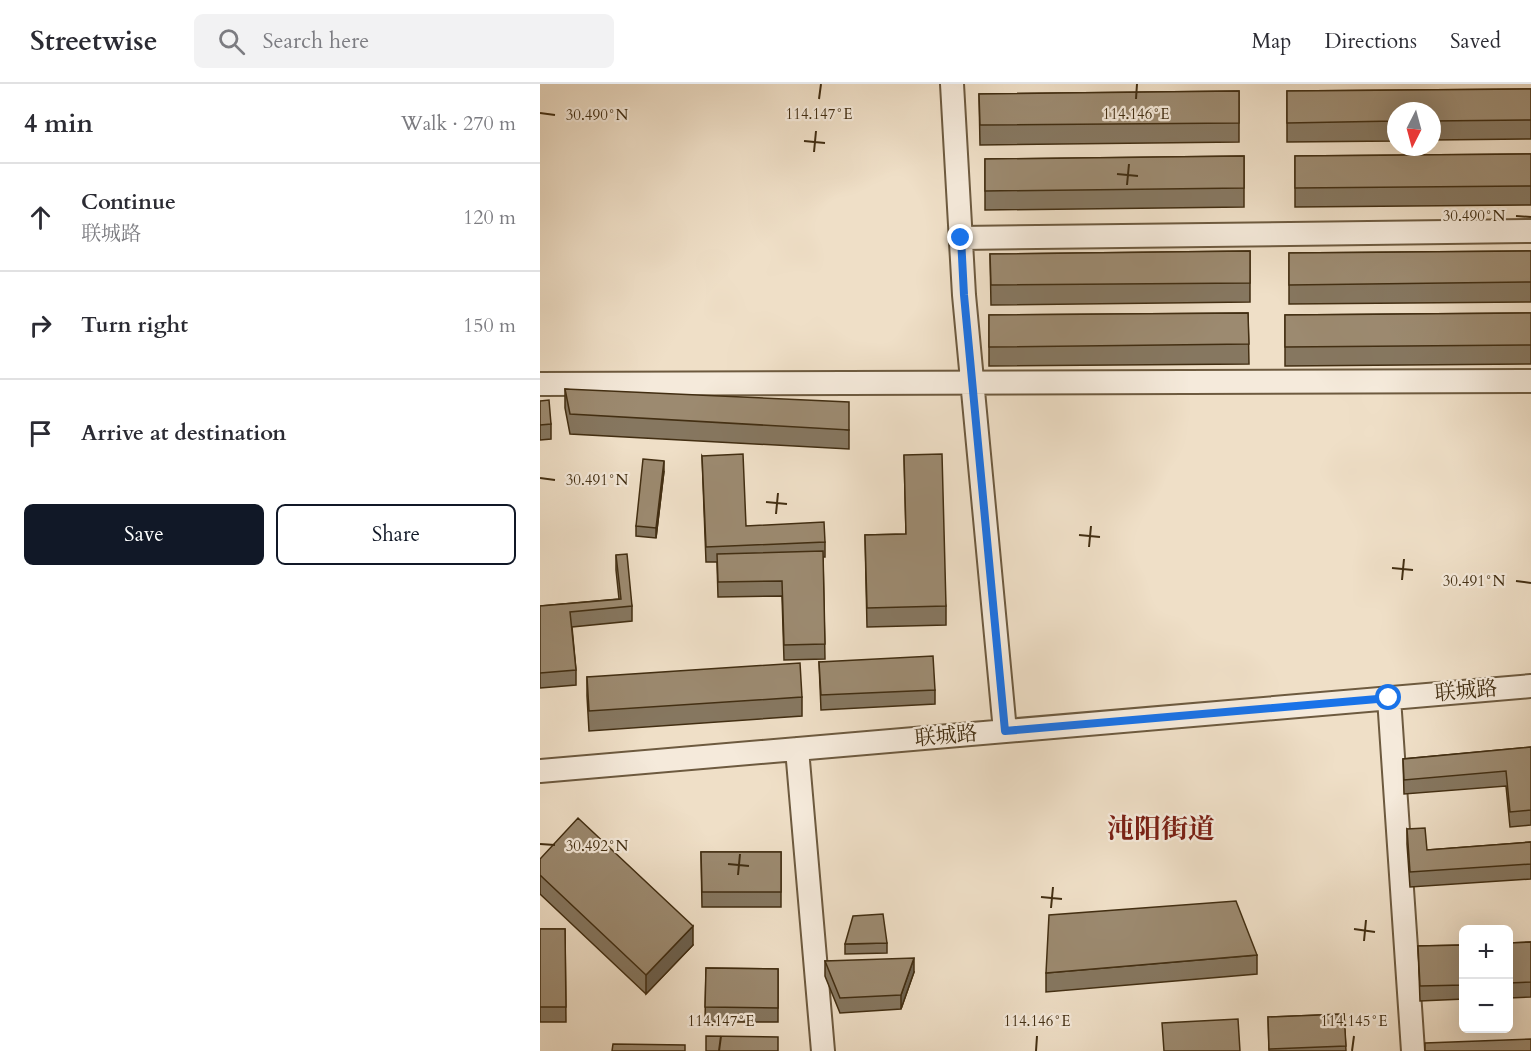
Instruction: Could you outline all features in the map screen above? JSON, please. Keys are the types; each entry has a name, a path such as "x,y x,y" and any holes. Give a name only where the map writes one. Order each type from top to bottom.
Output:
{"street":[{"path":"952,84 964,295 1005,731"},
{"path":"961,238 1531,231"},
{"path":"540,384 1531,381"},
{"name":"联城路","path":"540,771 1531,686"},
{"path":"1389,698 1413,1051"},
{"path":"797,749 823,1051"}],"building":[{"path":"1531,89 1531,120 1441,121 1441,102 1387,102 1387,121 1287,123 1287,91"},
{"path":"1239,91 1239,123 980,125 979,94"},
{"path":"1531,154 1531,186 1295,188 1295,156"},
{"path":"1244,156 1244,188 985,191 985,159"},
{"path":"1250,251 1250,283 991,285 990,254"},
{"path":"1531,251 1531,282 1289,285 1289,253"},
{"path":"1248,313 1249,344 989,347 989,315"},
{"path":"1531,313 1531,345 1285,347 1285,315"},
{"path":"565,389 849,402 849,430 570,414"},
{"path":"549,400 551,424 540,425 540,401"},
{"path":"743,454 746,526 824,522 825,542 706,547 702,456"},
{"path":"942,454 946,606 867,608 865,535 906,534 904,455"},
{"path":"643,459 664,461 656,528 636,526"},
{"path":"823,551 825,644 784,645 782,581 718,582 717,554"},
{"path":"627,554 632,606 570,612 576,670 540,673 540,606 621,599 616,555"},
{"path":"933,656 935,690 821,695 819,662"},
{"path":"800,663 802,697 589,711 587,677"},
{"path":"1531,747 1531,810 1510,812 1506,771 1404,780 1403,759"},
{"path":"578,818 693,926 646,975 540,875 540,859"},
{"path":"1425,828 1427,850 1531,842 1531,864 1410,872 1407,829"},
{"path":"701,852 781,852 781,892 702,892"},
{"path":"1236,901 1257,955 1046,973 1049,915"},
{"path":"883,914 887,943 845,944 853,916"},
{"path":"540,929 565,929 566,1007 540,1007"},
{"path":"1531,942 1531,982 1513,983 1513,943"},
{"path":"1459,945 1459,985 1420,986 1418,946"},
{"path":"914,958 901,995 840,998 825,961"},
{"path":"706,968 778,969 778,1008 705,1007"},
{"path":"1344,1014 1346,1046 1269,1049 1268,1017"},
{"path":"1238,1019 1240,1051 1164,1051 1162,1023"},
{"path":"706,1036 778,1037 778,1051 706,1051"},
{"path":"1531,1039 1531,1051 1425,1051 1425,1043"},
{"path":"613,1044 685,1045 685,1051 612,1051"}],"district":[{"name":"沌阳街道","path":"1161,829"}],"route":[{"path":"961,238 964,295 1005,731 1389,698"}]}
